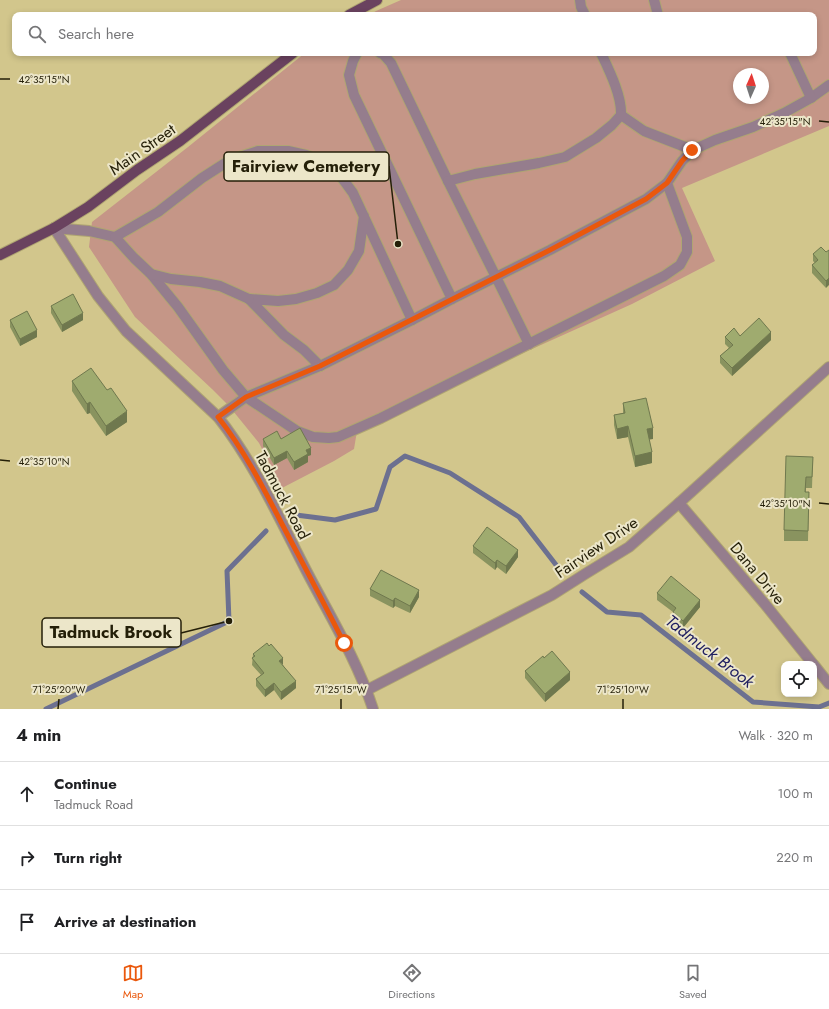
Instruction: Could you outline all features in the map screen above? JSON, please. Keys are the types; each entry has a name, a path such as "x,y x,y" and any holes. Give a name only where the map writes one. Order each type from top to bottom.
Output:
{"main road":[{"path":"355,12 377,0"},
{"name":"Main Street","path":"0,255 54,228 88,207 137,170 180,141 289,56"}],"street":[{"path":"580,0 584,12"},
{"path":"654,0 657,12"},
{"path":"356,56 349,75 354,96 452,299"},
{"path":"385,56 392,63 448,181 529,344"},
{"path":"448,181 475,174 565,157 596,138 612,125 621,115 622,107 602,56"},
{"path":"791,56 811,98"},
{"path":"218,417 246,397 320,366 550,250 646,199 667,183 682,161 692,150 715,140 753,127 784,113 811,98 829,85"},
{"path":"621,115 644,131 692,150"},
{"path":"115,237 158,212 202,178 230,160 258,151 288,151 306,154 324,162 342,178 353,193 412,320"},
{"path":"54,228 89,231 115,237 151,274 178,307 223,370 246,397 297,431 313,437 329,438 338,437 381,418 664,276 680,266 687,252 687,237 667,183"},
{"path":"151,274 171,279 220,286 249,299 278,301 296,299 317,293 334,285 348,270 359,251 364,216"},
{"name":"Tadmuck Road","path":"54,228 98,296 126,331 218,417 245,455 344,643 367,690 373,709"},
{"path":"249,299 284,335 304,350 320,366"},
{"name":"Fairview Drive","path":"367,690 552,595 630,547 829,367"},
{"name":"Dana Drive","path":"679,503 764,603 810,661"},
{"name":"Dana Drive","path":"817,670 829,684"}],"shaded area":[{"path":"401,0 829,0 829,126 682,188 715,261 632,304 512,358 357,431 354,449 282,488 259,443 229,406 135,317 89,247 92,222 301,56 817,56 817,12 374,12"}],"building":[{"path":"821,247 826,252 829,250 829,278 826,281 812,265 818,260 813,254"},
{"path":"73,294 83,313 62,325 51,306"},
{"path":"27,311 37,330 20,339 10,320"},
{"path":"759,318 771,332 732,368 720,356 733,345 725,337 734,328 740,336"},
{"path":"91,368 107,390 111,388 127,411 106,426 90,402 87,404 72,381"},
{"path":"646,398 653,428 647,429 652,452 635,456 628,426 617,429 614,415 625,413 623,403"},
{"path":"300,428 311,448 306,450 308,454 294,462 287,451 274,458 263,439 277,431 281,439"},
{"path":"786,456 813,457 812,477 806,477 805,492 809,492 808,531 784,530"},
{"path":"487,527 518,550 506,566 497,560 495,563 473,546"},
{"path":"381,570 419,590 410,606 395,598 393,601 370,589"},
{"path":"671,576 700,600 683,621 673,612 676,608 657,593"},
{"path":"267,643 269,646 271,644 283,658 279,661 296,681 281,692 274,683 265,690 256,679 264,673 252,658 255,656 253,654"},
{"path":"552,651 570,672 545,694 525,671 543,656 544,658"}],"waterway":[{"name":"Tadmuck Brook","path":"296,515 335,520 376,509 390,467 405,456 450,473 519,517 560,570"},
{"name":"Tadmuck Brook","path":"46,709 229,621 227,571 266,531"},
{"name":"Tadmuck Brook","path":"582,592 607,612 641,615 753,702 819,707 829,703"}],"place":[{"name":"Fairview Cemetery","path":"398,244"},
{"name":"Tadmuck Brook","path":"229,621"}],"route":[{"path":"344,643 245,455 218,417 246,397 320,366 550,250 646,199 667,183 682,161 692,150"}]}
